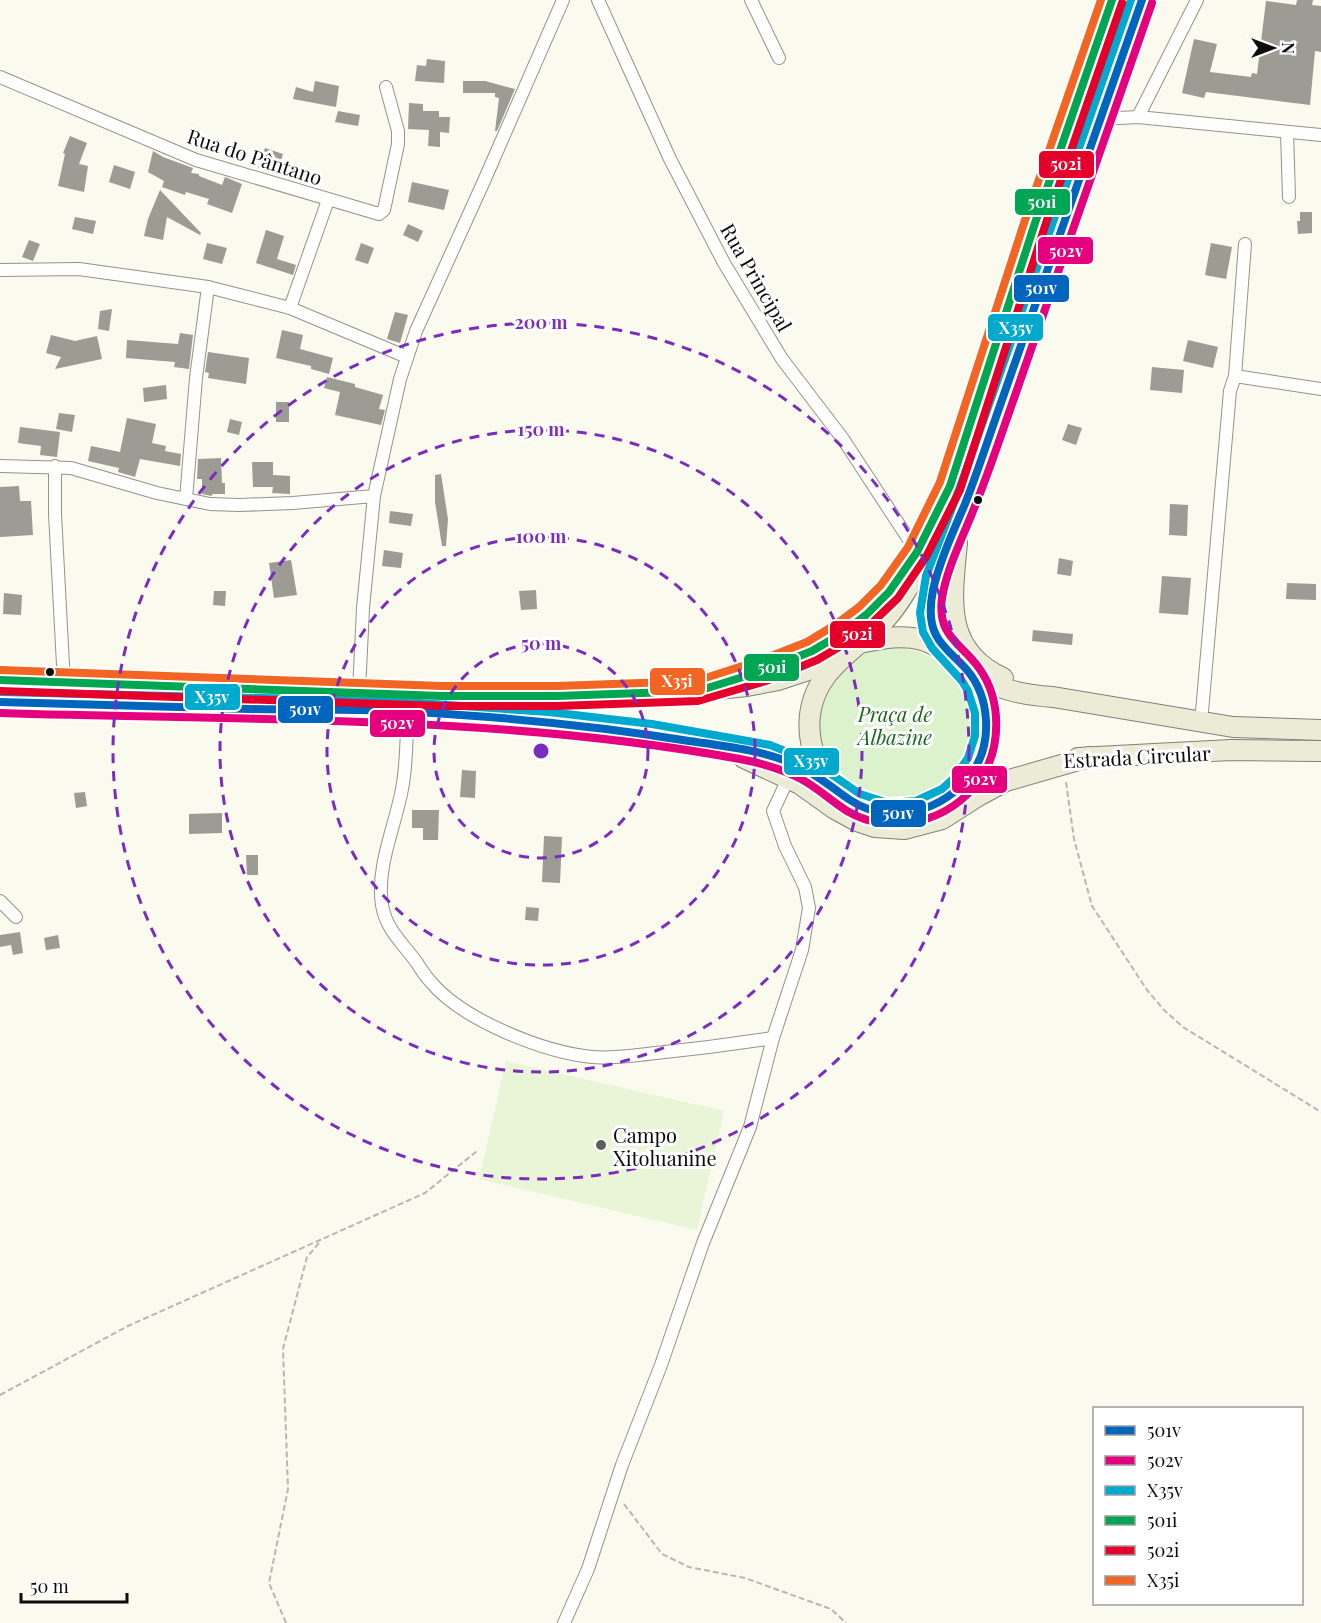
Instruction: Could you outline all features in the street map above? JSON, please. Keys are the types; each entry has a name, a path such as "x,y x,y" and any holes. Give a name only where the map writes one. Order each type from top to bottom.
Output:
{"main road":[{"path":"832,786 818,765 810,741 810,715 816,691 830,669 884,621 904,595 930,543 1035,223 1112,0"},
{"name":"Estrada Circular","path":"1142,0 959,522 946,549 934,587 931,609 933,631 966,670 1008,691 1233,727 1321,730"},
{"path":"698,691 762,671 812,651 841,634 866,615 889,592 917,552 950,486"},
{"path":"959,522 952,595 954,620 961,640 973,657 992,673 1053,697"},
{"path":"0,680 442,696 557,696 698,691 778,680 808,670 854,647 896,636 921,640 942,649 966,670 982,697 987,722 984,747 974,771 958,790 936,806 909,814 881,813 855,803 832,786 795,765 772,756 718,745 558,723 408,712 0,702"},
{"path":"718,745 788,778 857,821 875,827 904,829 942,819 1006,781 1089,757"},
{"name":"Estrada Circular","path":"958,790 1020,765 1089,757 1231,750 1321,751"}],"street":[{"path":"359,692 363,608 374,496 400,379 416,331 475,202 562,0"},
{"name":"Rua Principal","path":"598,0 670,159 724,263 782,359 843,439 917,552"},
{"path":"751,0 779,58"},
{"path":"1138,117 1197,0"},
{"name":"Rua do Pântano","path":"0,76 196,160 375,214 382,213 384,210 398,144 398,131 387,87"},
{"path":"1100,119 1138,117 1321,135"},
{"path":"1287,132 1289,197"},
{"path":"290,308 328,200"},
{"path":"1201,723 1230,392 1235,376 1245,244"},
{"path":"0,270 79,270 208,287 290,308 407,357"},
{"path":"186,499 196,378 208,287"},
{"path":"1235,376 1321,389"},
{"path":"0,466 71,468 157,493 210,504 239,505 374,496"},
{"path":"55,466 55,514 64,684"},
{"path":"408,712 403,787 381,883 382,904 387,923 394,935 431,982 447,997 486,1024 555,1050 593,1057 629,1056 716,1047 773,1038"},
{"path":"564,1623 588,1569 702,1243 750,1127 773,1038 802,951 809,908 805,887 773,816 774,806 788,778"},
{"path":"0,901 16,917"}],"path":[{"path":"1063,765 1074,839 1092,906 1147,990 1164,1010 1184,1027 1321,1112"},
{"path":"0,1395 128,1326 425,1193 477,1150"},
{"path":"286,1623 269,1583 288,1489 283,1348 308,1257 320,1240"},
{"path":"614,1490 662,1554 689,1567 745,1578 831,1609 846,1623"}],"green space":[{"name":"Praça de Albazine","path":"895,648 910,649 924,654 949,670 965,695 970,709 970,739 965,753 949,778 924,794 910,799 895,800 880,799 866,794 841,778 825,753 820,739 819,724 820,709 825,695 841,670 866,654 880,649"},
{"name":"Campo Xitoluanine","path":"506,1061 724,1111 697,1230 479,1179"}],"building":[{"path":"1297,0 1313,0 1312,5 1321,6 1321,52 1315,51 1310,105 1206,92 1204,98 1182,93 1194,39 1217,44 1210,72 1251,77 1252,73 1257,74 1266,1 1296,5"},
{"path":"427,59 445,61 444,83 415,81 417,65 426,66"},
{"path":"315,81 339,86 336,107 293,99 296,87 313,92"},
{"path":"463,81 485,81 515,89 497,131 495,131 499,98 495,97 495,93 463,93"},
{"path":"409,103 423,104 423,111 439,111 439,117 450,117 449,133 440,132 440,147 428,146 429,130 408,129"},
{"path":"338,111 360,115 358,126 335,122"},
{"path":"70,136 87,143 79,164 88,166 84,192 58,186 65,154 63,153"},
{"path":"265,148 283,154 277,174 258,168"},
{"path":"153,151 193,168 191,173 199,174 199,176 222,185 225,177 242,184 232,213 207,204 209,199 186,192 185,195 162,187 164,181 148,172"},
{"path":"114,165 135,172 130,189 109,182"},
{"path":"412,182 449,190 444,210 408,202"},
{"path":"160,190 201,233 200,235 167,217 163,240 144,236 148,219"},
{"path":"1300,212 1312,212 1312,233 1298,234 1297,221 1300,221"},
{"path":"75,217 96,221 93,234 72,229"},
{"path":"408,224 423,231 418,242 403,235"},
{"path":"266,230 284,236 277,259 296,265 293,275 256,263"},
{"path":"29,240 40,244 33,261 22,257"},
{"path":"207,243 227,248 222,264 203,259"},
{"path":"361,243 374,248 368,264 355,260"},
{"path":"1211,243 1232,247 1226,279 1205,275"},
{"path":"112,309 109,331 98,329 100,311"},
{"path":"395,312 408,315 400,343 387,339"},
{"path":"282,330 303,335 300,349 333,358 329,374 311,369 311,366 276,358"},
{"path":"180,333 193,335 189,369 174,367 175,362 126,358 127,340 178,344"},
{"path":"51,335 75,341 97,336 102,359 55,369 61,357 46,353"},
{"path":"1188,340 1218,347 1213,368 1183,361"},
{"path":"208,352 249,358 246,384 208,378 209,373 205,372"},
{"path":"1152,367 1184,370 1182,393 1150,390"},
{"path":"327,377 355,384 355,387 383,395 379,409 385,410 381,425 335,415 340,392 324,388"},
{"path":"166,385 167,399 144,402 143,388"},
{"path":"276,402 289,402 289,422 276,422"},
{"path":"59,413 75,415 72,432 56,429"},
{"path":"127,418 156,424 152,443 166,446 165,451 181,454 180,466 140,459 135,477 118,472 119,468 88,461 91,446 120,452"},
{"path":"230,419 242,422 239,435 227,432"},
{"path":"1068,424 1082,428 1076,445 1062,440"},
{"path":"20,427 60,432 57,457 40,455 41,446 18,443"},
{"path":"221,458 225,494 212,494 212,496 202,494 202,479 197,479 198,459"},
{"path":"252,462 273,462 273,475 290,476 290,494 272,493 273,487 253,487"},
{"path":"441,474 448,519 446,546 442,546 435,502 435,475"},
{"path":"19,486 20,501 31,501 33,535 0,537 0,487"},
{"path":"1170,504 1188,505 1187,536 1169,535"},
{"path":"390,511 413,514 411,526 389,523"},
{"path":"384,550 403,553 401,568 382,566"},
{"path":"1059,558 1073,561 1071,576 1057,574"},
{"path":"291,560 297,595 274,598 269,563"},
{"path":"1162,576 1191,578 1188,615 1159,613"},
{"path":"1287,583 1316,584 1316,600 1286,599"},
{"path":"536,590 537,609 521,610 519,591"},
{"path":"214,591 226,591 225,606 213,605"},
{"path":"4,593 22,595 21,615 3,614"},
{"path":"1033,630 1073,634 1072,645 1032,641"},
{"path":"462,770 476,771 475,798 460,797"},
{"path":"85,792 87,806 76,808 74,793"},
{"path":"412,810 439,810 438,840 423,840 423,828 412,828"},
{"path":"222,813 222,833 189,834 189,814"},
{"path":"544,836 562,837 560,883 542,882"},
{"path":"246,855 258,855 258,875 247,875"},
{"path":"526,907 539,908 538,921 525,920"},
{"path":"20,932 23,953 13,955 11,945 0,947 0,935"},
{"path":"58,935 60,948 46,950 44,938"}],"transit line":[{"name":"X35i","path":"0,670 442,686 557,686 696,681 807,642 835,625 859,607 881,585 908,547 940,482 1025,220 1101,0"},
{"name":"501i","path":"0,680 442,696 557,696 698,691 762,671 812,651 841,634 866,615 889,592 917,552 950,486 1035,223 1112,0"},
{"name":"X35v","path":"0,692 390,701 549,712 652,724 770,745 815,763 860,794 888,803 916,801 942,789 953,779 968,758 975,736 975,713 962,681 932,648 923,632 920,613 926,576 960,487 1131,0"},
{"name":"501v","path":"0,702 396,711 543,722 744,749 783,760 804,769 850,800 883,813 916,811 947,797 961,786 979,761 986,734 986,720 975,681 942,645 934,630 931,613 933,590 943,557 977,472 1142,0"},
{"name":"502i","path":"0,691 442,706 557,706 698,701 766,681 817,660 846,643 898,598 926,557 960,490 1045,226 1122,3"},
{"name":"502v","path":"0,713 371,722 556,734 648,744 764,764 801,779 847,811 864,819 882,823 900,824 918,821 952,807 967,795 987,768 995,740 996,724 995,709 987,681 972,659 946,630 941,611 944,587 994,457 1152,3"}],"place":[{"name":"Campo Xitoluanine","path":"601,1145"}]}
